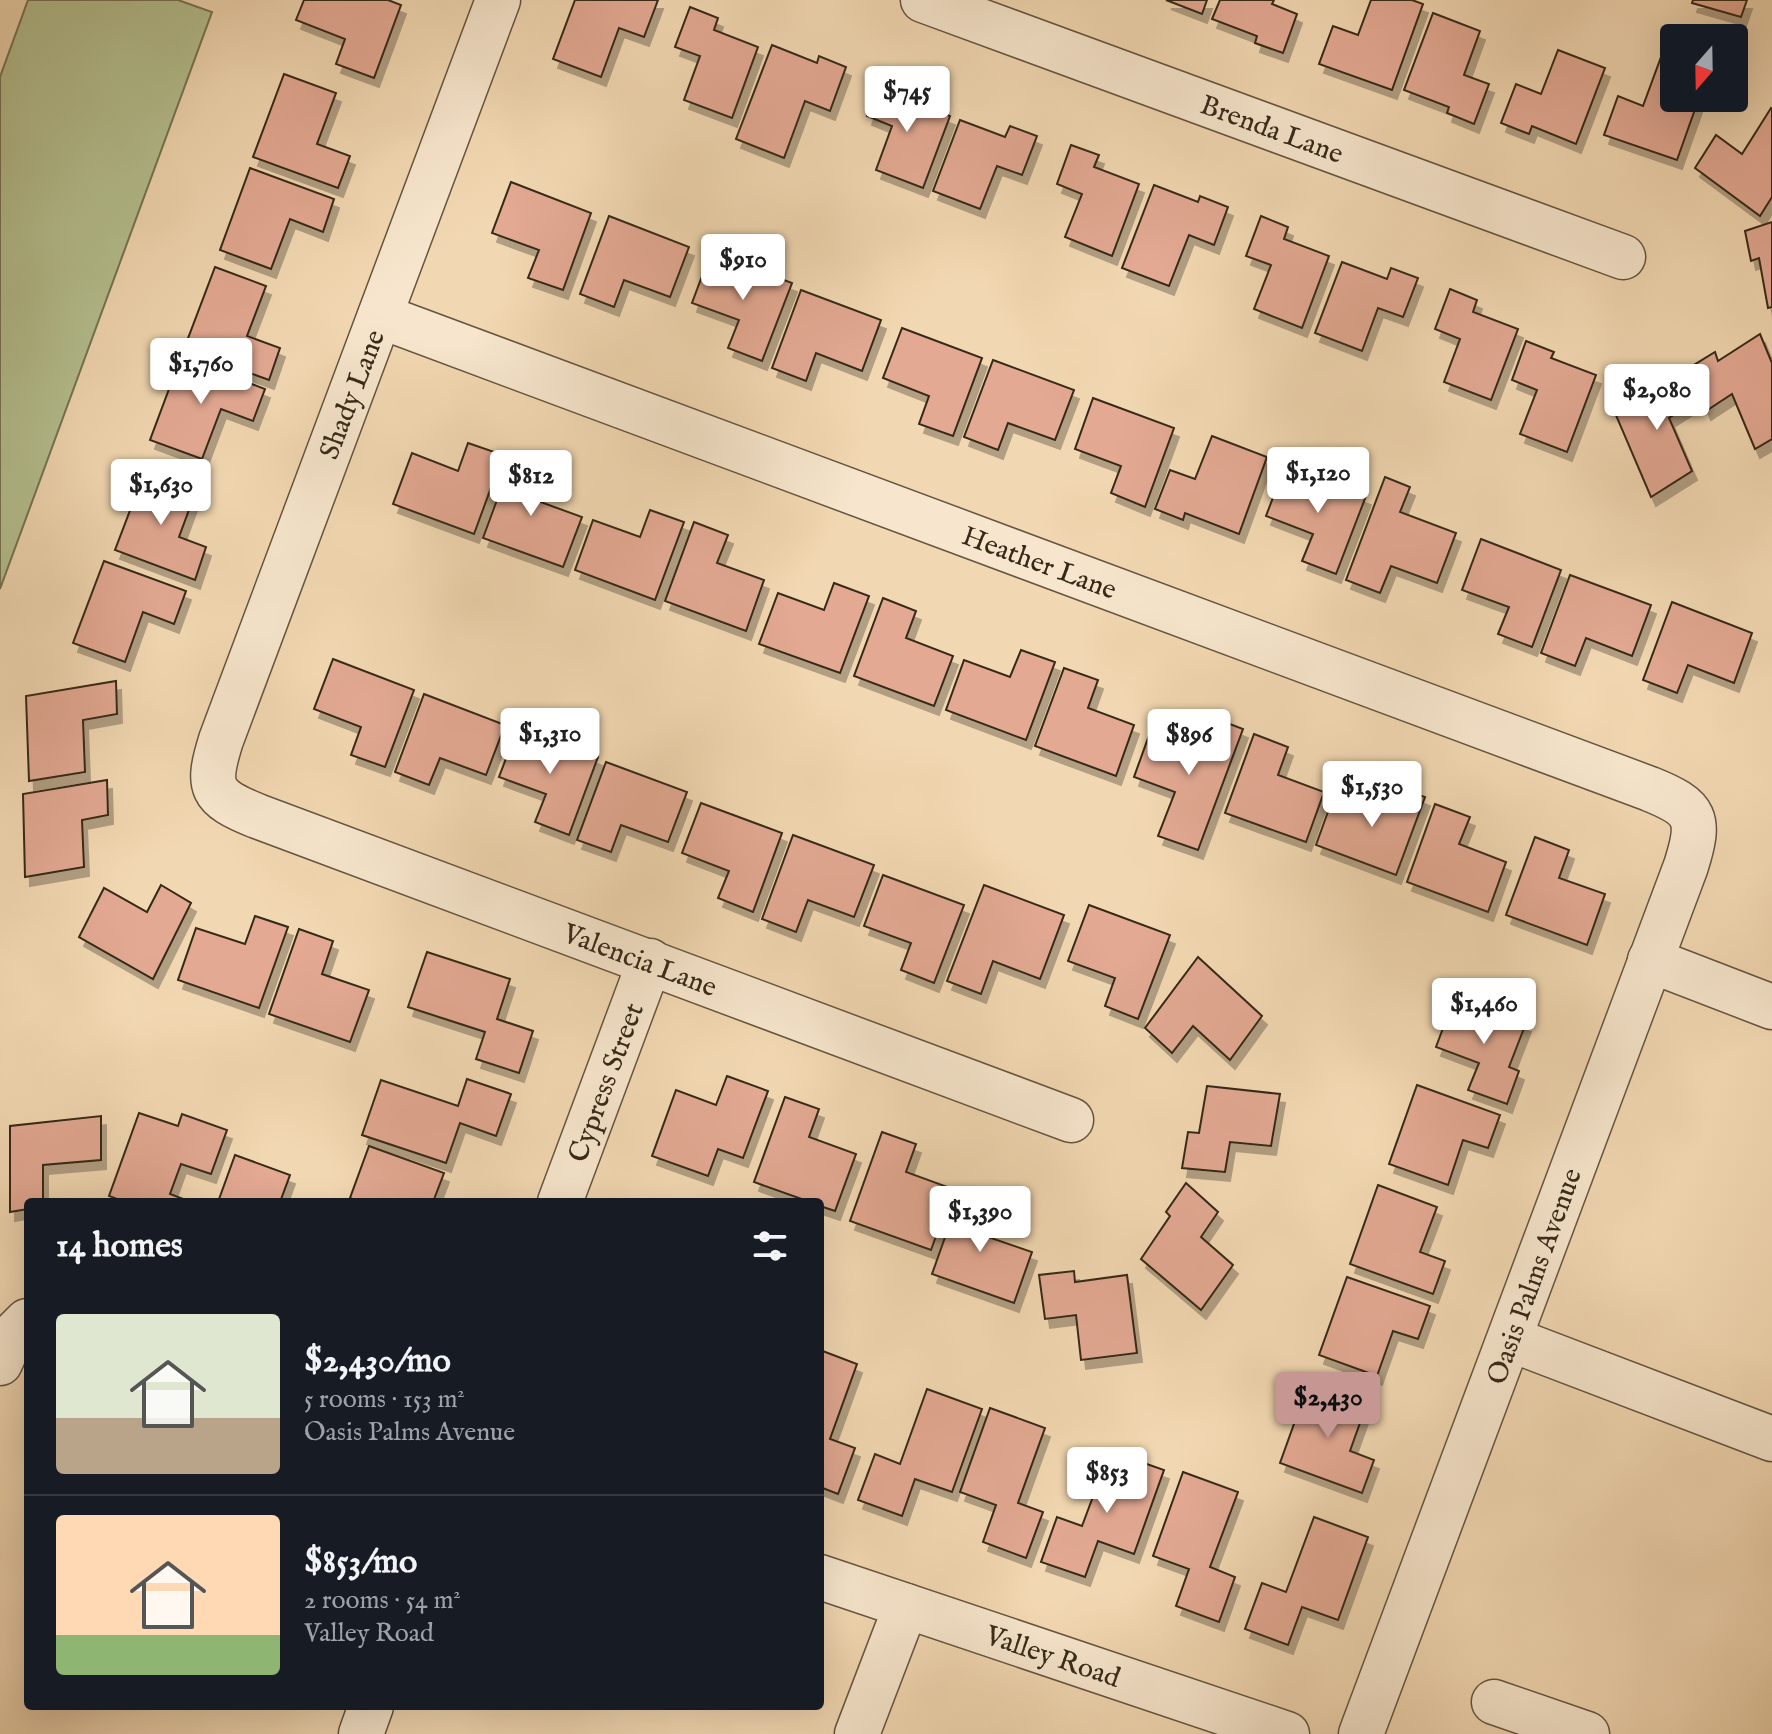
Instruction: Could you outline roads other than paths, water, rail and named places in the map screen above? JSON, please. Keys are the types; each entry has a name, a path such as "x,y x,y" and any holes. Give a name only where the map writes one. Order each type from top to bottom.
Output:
{"street":[{"name":"Shady Lane","path":"214,789 212,768 221,740 498,0"},
{"name":"Brenda Lane","path":"923,0 1623,257"},
{"name":"Heather Lane","path":"380,316 1650,789 1677,800 1693,816"},
{"name":"Valencia Lane","path":"214,789 230,805 257,816 1071,1120"},
{"name":"Oasis Palms Avenue","path":"1361,1734 1686,866 1695,837 1693,816"},
{"path":"1650,960 1772,1007"},
{"name":"Cypress Street","path":"561,1198 650,961"},
{"path":"0,1317 24,1320"},
{"path":"0,1363 12,1336 24,1325"},
{"path":"1510,1339 1772,1439"},
{"name":"Valley Road","path":"824,1578 1287,1734"},
{"path":"857,1734 906,1606"},
{"path":"1494,1702 1587,1734"},
{"path":"361,1734 370,1710"}]}
